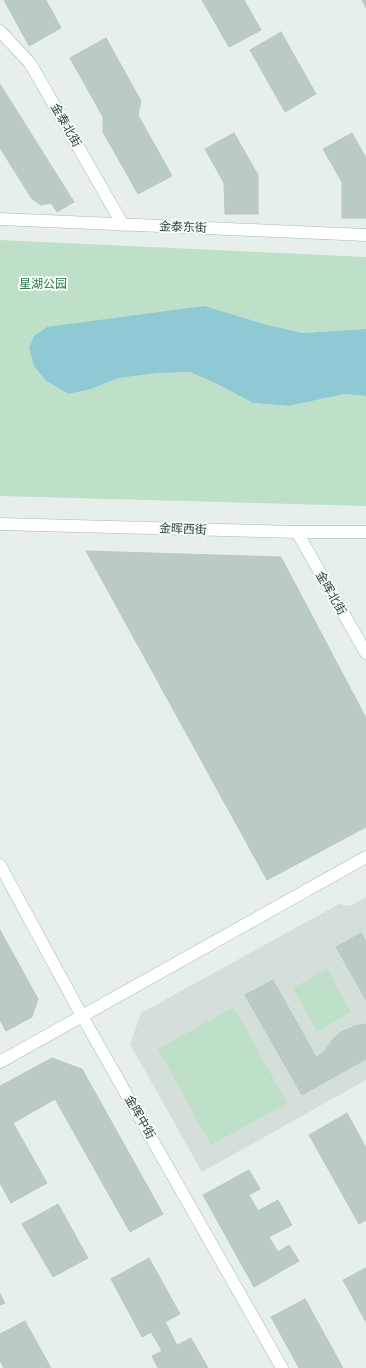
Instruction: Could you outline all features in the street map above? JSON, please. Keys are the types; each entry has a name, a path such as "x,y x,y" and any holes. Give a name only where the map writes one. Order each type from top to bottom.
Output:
{"street":[{"name":"金泰北街","path":"0,31 30,64 123,225"},
{"name":"金泰东街","path":"0,219 366,235"},
{"name":"金晖西街","path":"0,524 297,532 366,532"},
{"name":"金晖北街","path":"297,532 366,653"},
{"path":"0,1062 366,857"},
{"name":"金晖中街","path":"0,865 82,1016 282,1368"}],"shaded area":[{"path":"366,897 366,1080 202,1172 130,1044 141,1013 339,904 350,906"}],"green space":[{"name":"星湖公园","path":"0,240 366,257 366,329 303,333 264,324 34,366 46,381 69,394 91,389 119,378 159,373 190,372 253,403 289,406 344,394 366,396 366,506 0,496"},
{"path":"327,969 351,1012 317,1031 293,988"},
{"path":"234,1007 287,1103 211,1145 158,1049"}],"water":[{"path":"204,306 264,324 303,333 366,329 366,396 344,394 289,406 253,403 190,372 159,373 119,378 91,389 69,394 46,381 34,366 29,348 34,336 47,327"}],"building":[{"path":"4,0 46,0 61,28 29,46"},
{"path":"202,0 244,0 261,30 229,47"},
{"path":"362,0 366,0 366,8"},
{"path":"281,32 316,94 285,112 250,50"},
{"path":"106,38 141,101 138,115 172,176 138,194 103,132 103,117 70,58"},
{"path":"0,84 74,202 57,212 51,203 41,205 32,199 0,148"},
{"path":"234,133 258,175 258,214 225,214 224,183 205,149"},
{"path":"352,133 366,158 366,218 342,218 342,182 323,149"},
{"path":"86,551 281,557 366,718 366,827 267,880"},
{"path":"0,930 38,999 32,1017 6,1031 0,1020"},
{"path":"361,933 366,942 366,1000 336,947"},
{"path":"273,980 316,1057 324,1052 333,1039 341,1032 355,1026 366,1024 366,1059 302,1095 245,995"},
{"path":"52,1058 82,1069 163,1214 130,1232 55,1099 13,1123 47,1183 11,1203 0,1183 0,1086"},
{"path":"347,1113 366,1148 366,1220 359,1224 309,1135"},
{"path":"249,1170 260,1189 249,1195 258,1211 278,1200 292,1225 269,1237 278,1252 289,1245 299,1261 254,1287 203,1195"},
{"path":"58,1204 88,1258 53,1277 22,1224"},
{"path":"149,1258 180,1314 165,1322 177,1345 191,1338 208,1368 158,1368 152,1356 162,1351 151,1332 142,1337 111,1279"},
{"path":"366,1268 366,1322 343,1280"},
{"path":"0,1294 5,1303 0,1305"},
{"path":"305,1299 343,1368 299,1368 271,1317"},
{"path":"25,1321 51,1368 4,1368 0,1361 0,1334"}]}
